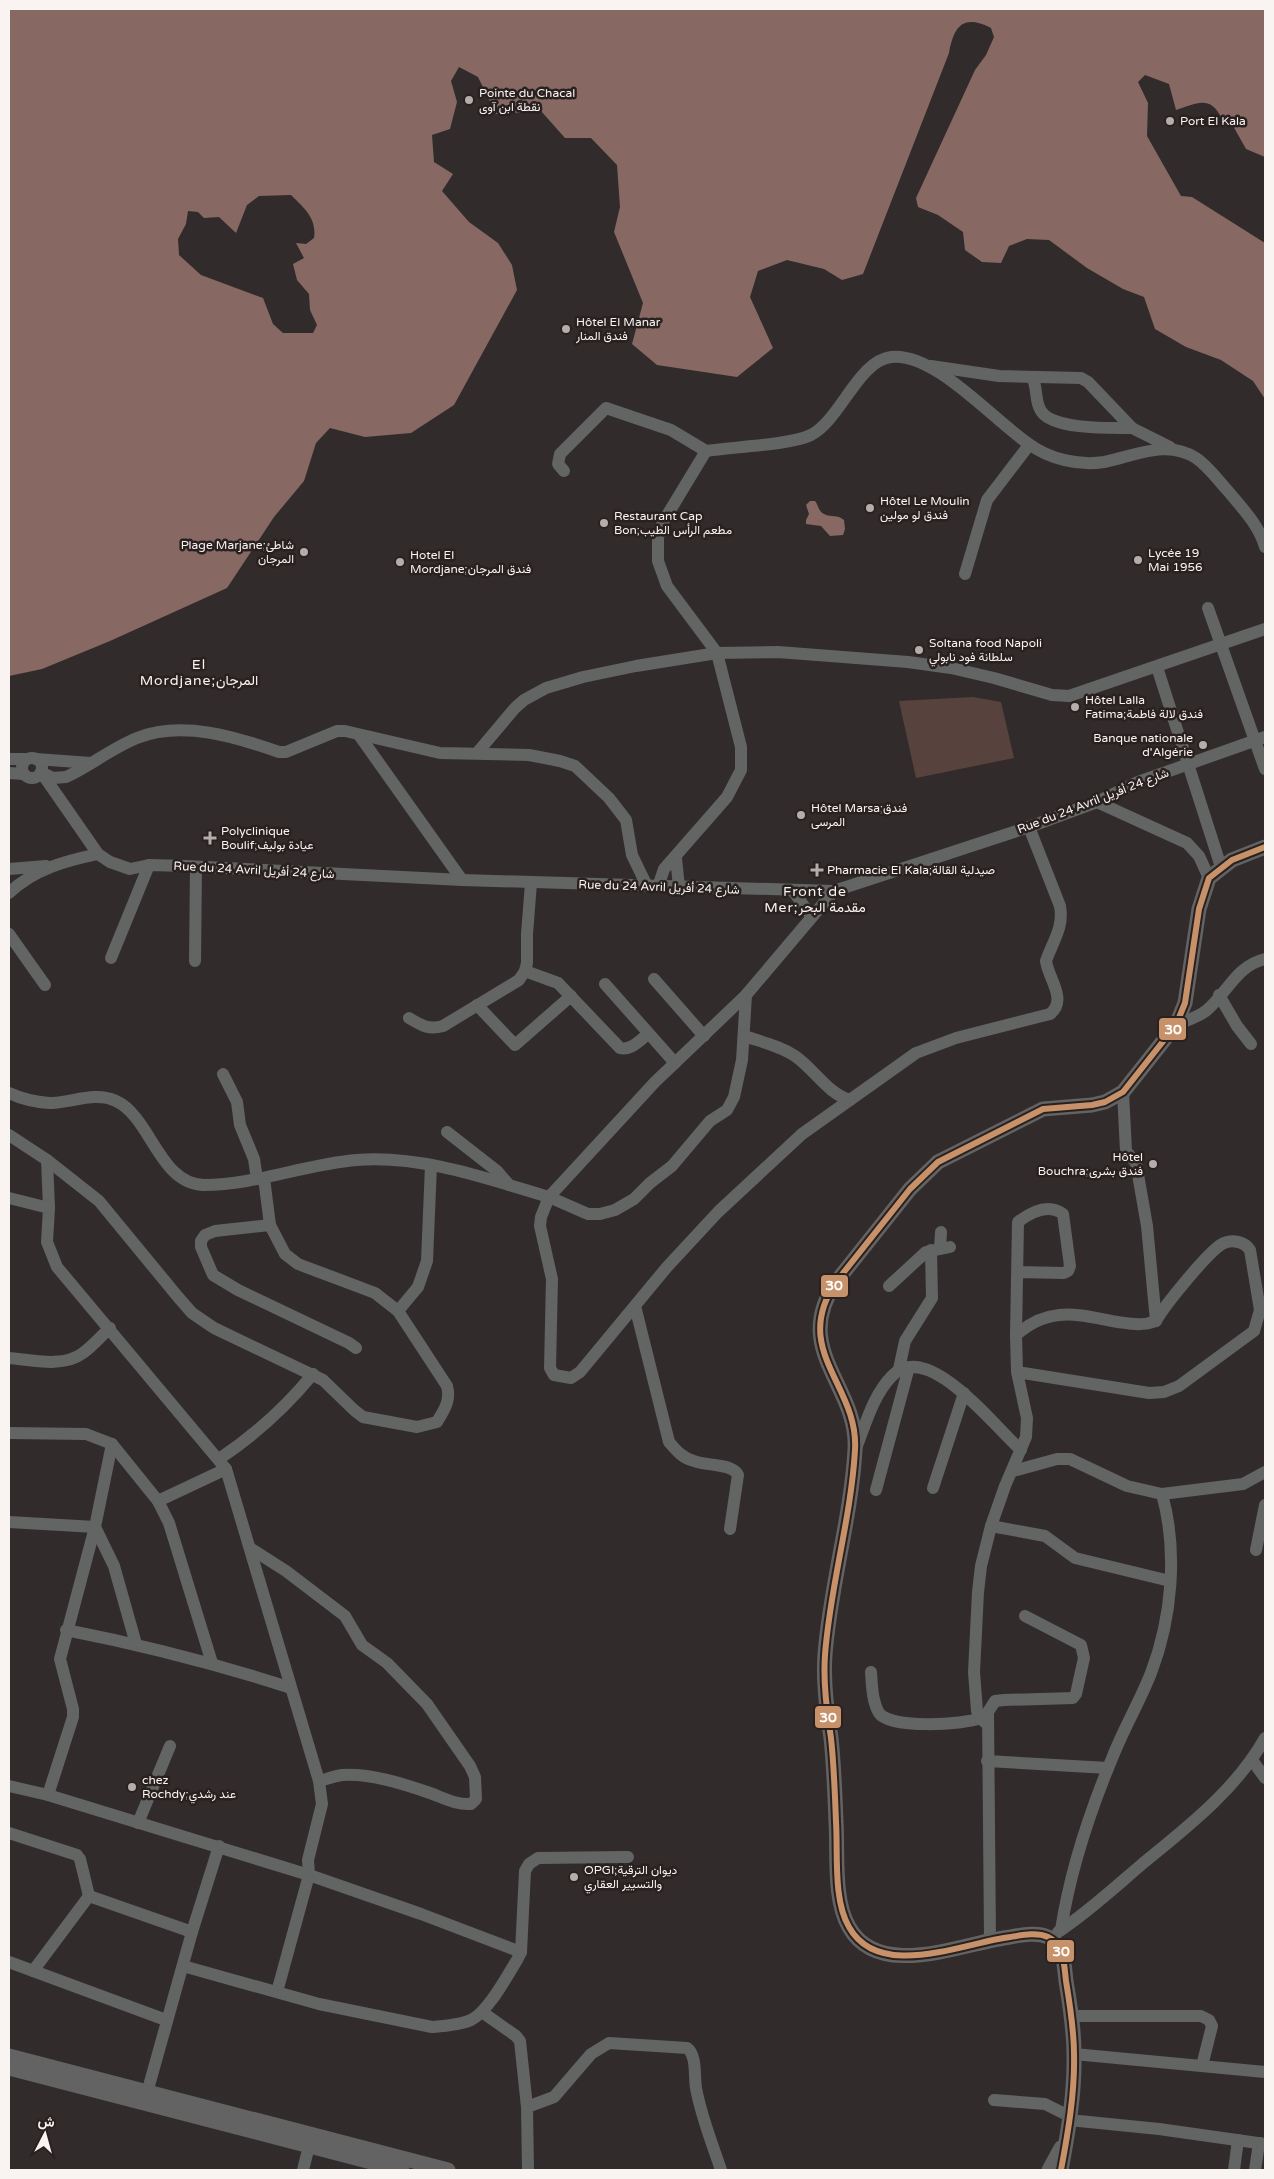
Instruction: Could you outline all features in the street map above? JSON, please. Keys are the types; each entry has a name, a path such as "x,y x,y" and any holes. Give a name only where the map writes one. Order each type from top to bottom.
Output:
{"main road":[{"path":"1061,2170 1067,2138 1074,2054 1063,1959 1056,1934 990,1939 928,1954 896,1957 879,1951 861,1941 850,1930 844,1918 839,1894 833,1762 825,1703 824,1656 842,1554 855,1437 850,1417 826,1361 820,1334 822,1309 827,1295 836,1282 910,1189 938,1162 1043,1109 1092,1105 1105,1102 1123,1092 1176,1026 1189,988 1199,909 1209,878 1221,867 1265,847"},
{"path":"9,2056 310,2146 402,2170"},
{"path":"9,2068 146,2098 448,2170"},
{"path":"1049,2170 1067,2138"}],"street":[{"path":"564,471 558,464 560,454 606,408 671,430 706,451 773,443 802,438 812,434 839,408 867,371 882,360 902,358 931,366 978,374 1081,378 1088,382 1132,428 1146,437 1196,458 1218,479 1248,514 1258,529 1265,547"},
{"path":"931,366 1029,445 1055,458 1077,462 1103,462 1152,449 1178,451"},
{"path":"1032,377 1039,408 1050,420 1090,427 1132,428"},
{"path":"965,574 987,500 1029,445"},
{"path":"40,772 59,778 93,763 136,738 162,731 192,730 222,735 279,752 286,752 337,731 440,753 477,752 542,757 570,763 581,770 626,820 632,855 653,886 664,869 676,858 727,797 740,770 741,747 717,653 667,586 661,572 657,549 658,537 663,522 706,451"},
{"path":"1208,608 1260,739 1265,769"},
{"path":"477,752 515,708 524,700 546,688 627,668 717,653 778,652 908,662 994,678 1062,696 1096,689 1265,629"},
{"path":"1157,667 1221,867"},
{"path":"359,735 462,880"},
{"name":"Rue du 24 Avril شارع 24 أفريل","path":"40,772 98,854 110,862 130,869 148,865 531,883 834,891 1029,827 1097,802 1138,782 1260,739"},
{"path":"9,759 93,763"},
{"path":"9,773 34,778 40,772 40,763 31,759"},
{"path":"31,759 22,766 26,776 59,798"},
{"path":"1097,802 1187,843 1199,856 1209,878"},
{"path":"834,891 746,995 675,1063 549,1197 540,1217 540,1226 552,1279 550,1368 554,1375 571,1378 580,1372 718,1212 787,1146 850,1100 916,1053 956,1038 1050,1014 1056,1009 1059,1004 1058,995 1046,961 1061,928 1062,918 1029,827"},
{"path":"9,869 53,865 98,854"},
{"path":"676,858 679,887"},
{"path":"9,893 29,876 53,865"},
{"path":"111,958 148,865"},
{"path":"195,961 196,867"},
{"path":"410,1018 424,1027 434,1029 444,1026 519,980 525,971 527,962 531,883"},
{"path":"793,891 812,917"},
{"path":"9,934 45,985"},
{"path":"1176,1026 1207,1010 1237,974 1252,964 1265,959"},
{"path":"525,971 554,980 620,1048 631,1047 648,1034"},
{"path":"654,979 704,1036"},
{"path":"605,984 627,1006 648,1034 675,1063"},
{"path":"9,1093 22,1099 50,1103 99,1097 117,1101 131,1113 173,1170 188,1182 203,1185 261,1178 323,1164 357,1160 385,1160 431,1165 509,1185 549,1197 582,1212 594,1215 615,1210 634,1199 650,1183 672,1166 710,1121 727,1110 734,1097 739,1076 744,1036 746,995"},
{"path":"1219,995 1237,1026 1251,1044"},
{"path":"477,1006 516,1045 571,996"},
{"path":"744,1036 783,1049 797,1057 824,1084 850,1100"},
{"path":"9,1136 47,1160 99,1201 192,1313 214,1328 313,1374 323,1380 354,1410 363,1416 417,1427 437,1422 448,1402 447,1386 398,1311 375,1293 298,1264 285,1254 270,1225 261,1178 240,1125 238,1102 223,1074"},
{"path":"1123,1092 1126,1151 1136,1163 1147,1226 1156,1321"},
{"path":"447,1132 497,1171 509,1185"},
{"path":"47,1160 49,1208 47,1242 50,1254 58,1267 223,1464 320,1781 322,1804 308,1860 310,1875 277,1992"},
{"path":"398,1311 418,1287 427,1261 431,1165"},
{"path":"9,1198 49,1208"},
{"path":"990,1939 988,1761 984,1722 977,1710 974,1672 978,1592 981,1566 991,1526 1026,1437 1027,1423 1017,1372 1018,1222 1028,1214 1041,1209 1063,1214 1070,1266 1068,1271 1064,1273 1018,1272"},
{"path":"270,1225 215,1231 205,1235 201,1241 201,1247 213,1275 279,1310 349,1342 356,1348"},
{"path":"876,1490 904,1368 905,1341 932,1298 941,1232"},
{"path":"1016,1335 1029,1323 1053,1314 1069,1314 1135,1325 1156,1321 1163,1307 1222,1244 1238,1242 1246,1245 1250,1250 1260,1310 1258,1323 1254,1331 1247,1338 1179,1386 1164,1392 1149,1393 1017,1372"},
{"path":"889,1286 920,1256 940,1248"},
{"path":"636,1306 669,1442 680,1454 693,1461 731,1468 738,1475 730,1529"},
{"path":"9,1358 50,1362 67,1360 82,1354 110,1328"},
{"path":"854,1453 878,1396 885,1385 904,1368 926,1368 964,1393 1021,1450"},
{"path":"158,1501 223,1464 291,1401 313,1374"},
{"path":"933,1488 964,1393"},
{"path":"9,1433 86,1434 112,1444 158,1501 169,1523 212,1663"},
{"path":"48,1795 73,1716 73,1709 60,1659 66,1630 95,1527 112,1444"},
{"path":"1013,1471 1057,1458 1070,1459 1127,1486 1162,1494 1244,1484 1265,1472"},
{"path":"1056,1934 1069,1885 1108,1768 1151,1673 1166,1622 1170,1581 1171,1537 1169,1518 1162,1494"},
{"path":"1256,1550 1265,1504"},
{"path":"9,1522 95,1527"},
{"path":"991,1526 1045,1536 1055,1541 1075,1558 1170,1581"},
{"path":"95,1527 114,1566 136,1644"},
{"path":"250,1548 286,1570 345,1616 362,1645 387,1663 426,1704 470,1766 475,1778 476,1799 471,1804 460,1804 378,1779 354,1775 340,1775 320,1781"},
{"path":"984,1722 995,1702 1004,1700 1068,1700 1076,1694 1084,1658 1081,1645 1025,1616"},
{"path":"66,1630 136,1644 212,1663 291,1688"},
{"path":"871,1672 876,1705 880,1714 894,1722 964,1724 984,1722"},
{"path":"1056,1934 1177,1835 1225,1791 1258,1757 1265,1738"},
{"path":"138,1823 170,1746"},
{"path":"1258,1757 1265,1778"},
{"path":"988,1761 1108,1768"},
{"path":"9,1786 48,1795 310,1875 521,1952"},
{"path":"9,1833 77,1855 80,1859 88,1896 33,1971"},
{"path":"146,2098 166,2020 219,1846"},
{"path":"183,1966 319,2004 432,2028 471,2020 482,2012 521,1952 525,1871 533,1860 538,1858 628,1857"},
{"path":"88,1896 192,1932"},
{"path":"9,1962 166,2020"},
{"path":"482,2012 516,2036 520,2041 526,2107 528,2170"},
{"path":"1071,2016 1200,2016 1209,2020 1212,2026 1202,2066"},
{"path":"526,2107 554,2097 590,2054 609,2043 687,2048 693,2054 700,2110 721,2170"},
{"path":"1074,2054 1265,2072"},
{"path":"994,2100 1045,2104 1069,2118 1262,2144 1255,2170"},
{"path":"1234,2170 1238,2140"},
{"path":"303,2170 310,2146"}],"shaded area":[{"path":"9,9 1265,9 1265,157 1246,149 1232,124 1222,119 1213,106 1202,103 1176,110 1169,84 1145,75 1138,82 1148,103 1147,136 1181,196 1192,197 1265,243 1265,399 1253,381 1221,360 1186,347 1155,329 1144,297 1123,289 1087,268 1049,240 1027,239 1009,246 1001,263 982,262 965,250 963,232 938,215 918,207 916,198 975,70 986,55 994,37 991,28 973,22 961,25 957,30 863,274 842,280 824,269 787,260 758,271 750,297 773,348 737,377 657,365 632,344 643,303 614,232 620,207 617,165 591,138 565,138 541,111 496,114 478,77 459,67 451,81 457,102 450,129 432,135 434,162 453,174 442,191 469,222 498,243 512,265 517,290 454,405 411,433 365,437 330,428 316,443 304,481 274,517 227,588 110,641 42,669 9,676","holes":["291,195 308,214 314,225 314,238 306,244 296,243 304,258 293,264 297,280 309,294 310,310 317,325 313,333 283,333 273,324 263,298 201,275 179,255 178,239 186,224 188,211 198,212 204,218 219,217 236,233 247,205 259,196"]},
{"path":"810,501 815,501 822,513 844,520 845,529 843,535 830,536 821,526 806,524 809,514 806,505"},
{"path":"973,697 1001,702 1014,758 916,778 899,701"}],"transit line":[{"name":"30","path":"1061,2170 1072,2098 1074,2054 1073,2026 1063,1956 1058,1945 1048,1937 1029,1934 923,1955 901,1955 880,1952 863,1943 849,1927 840,1904 837,1876 834,1770 826,1697 825,1655 831,1604 853,1476 855,1450 853,1427 847,1406 823,1348 820,1328 824,1306 836,1282 910,1189 938,1162 1043,1109 1092,1105 1105,1102 1123,1092 1176,1025 1185,1003 1199,909 1209,878 1232,860 1265,847"}],"place":[{"name":"Pointe du Chacal نقطة ابن آوى","path":"469,100"},
{"name":"Port El Kala","path":"1170,121"},
{"name":"Hôtel El Manar فندق المنار","path":"566,329"},
{"name":"Hôtel Le Moulin فندق لو مولين","path":"870,508"},
{"name":"Restaurant Cap Bon;مطعم الرأس الطيب","path":"604,523"},
{"name":"Plage Marjane;شاطئ المرجان","path":"304,552"},
{"name":"Lycée 19 Mai 1956","path":"1138,560"},
{"name":"Hotel El Mordjane;فندق المرجان","path":"400,562"},
{"name":"Soltana food Napoli سلطانة فود نابولي","path":"919,650"},
{"name":"Hôtel Lalla Fatima;فندق لالة فاطمة","path":"1075,707"},
{"name":"Banque nationale d'Algérie","path":"1203,745"},
{"name":"Hôtel Marsa;فندق المرسى","path":"801,815"},
{"name":"Polyclinique Boulif;عيادة بوليف","path":"210,838"},
{"name":"Pharmacie El Kala;صيدلية القالة","path":"817,870"},
{"name":"Hôtel Bouchra;فندق بشرى","path":"1153,1164"},
{"name":"chez Rochdy;عند رشدي","path":"132,1787"},
{"name":"OPGI;ديوان الترقية والتسيير العقاري","path":"574,1877"}],"district":[{"name":"El Mordjane;المرجان","path":"199,672"},
{"name":"Front de Mer;مقدمة البحر","path":"815,900"}]}
